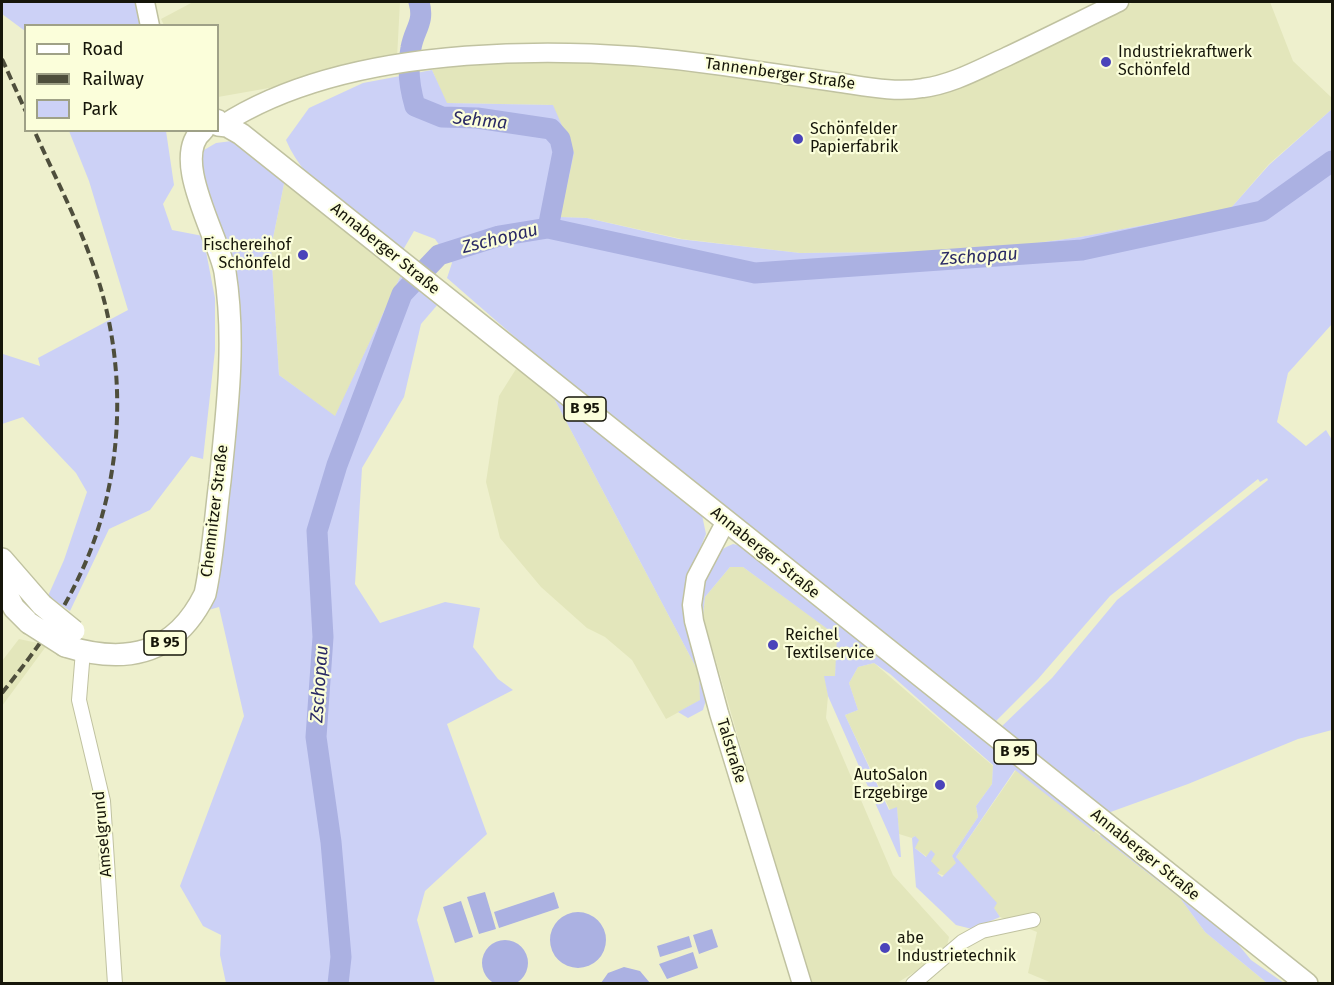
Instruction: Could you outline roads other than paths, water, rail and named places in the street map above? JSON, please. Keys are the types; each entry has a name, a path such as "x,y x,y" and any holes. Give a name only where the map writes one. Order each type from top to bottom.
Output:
{"main road":[{"path":"145,2 150,24"},
{"name":"Tannenberger Straße","path":"219,123 260,104 352,72 422,60 510,54 692,61 883,89 923,88 968,75 1119,2"},
{"name":"Annaberger Straße","path":"219,126 241,134 1307,984"},
{"name":"Chemnitzer Straße","path":"2,585 14,608 29,623 74,643 128,642 148,637 172,621 190,593 195,576 216,393 218,328 216,245 192,171 194,142 206,132"},
{"name":"Talstraße","path":"726,521 703,560 696,578 692,604 694,621 719,713 802,984"},
{"name":"Chemnitzer Straße","path":"2,559 74,643"}],"street":[{"name":"Amselgrund","path":"74,643 80,700 103,801 115,984"},
{"path":"913,984 962,942 981,931 1033,920"}],"waterway":[{"name":"Sehma","path":"419,2 421,15 412,41 409,63 410,85 415,106 442,117 477,118 551,129 560,139 563,152 548,228"},
{"name":"Zschopau","path":"338,984 341,957 331,842 316,737 323,637 317,531 337,465 402,294 439,255 499,236 548,228 755,273 1082,250 1262,211 1332,161"}],"railway":[{"path":"2,59 24,108"},
{"path":"2,693 51,627 75,585 102,514 111,477 116,440 115,364 110,326 101,289 79,228 35,132"}],"place":[{"name":"Industriekraftwerk Schönfeld","path":"1106,62"},
{"name":"Schönfelder Papierfabrik","path":"798,139"},
{"name":"Fischereihof Schönfeld","path":"303,255"},
{"name":"Reichel Textilservice","path":"773,645"},
{"name":"AutoSalon Erzgebirge","path":"940,785"},
{"name":"abe Industrietechnik","path":"885,948"}]}
